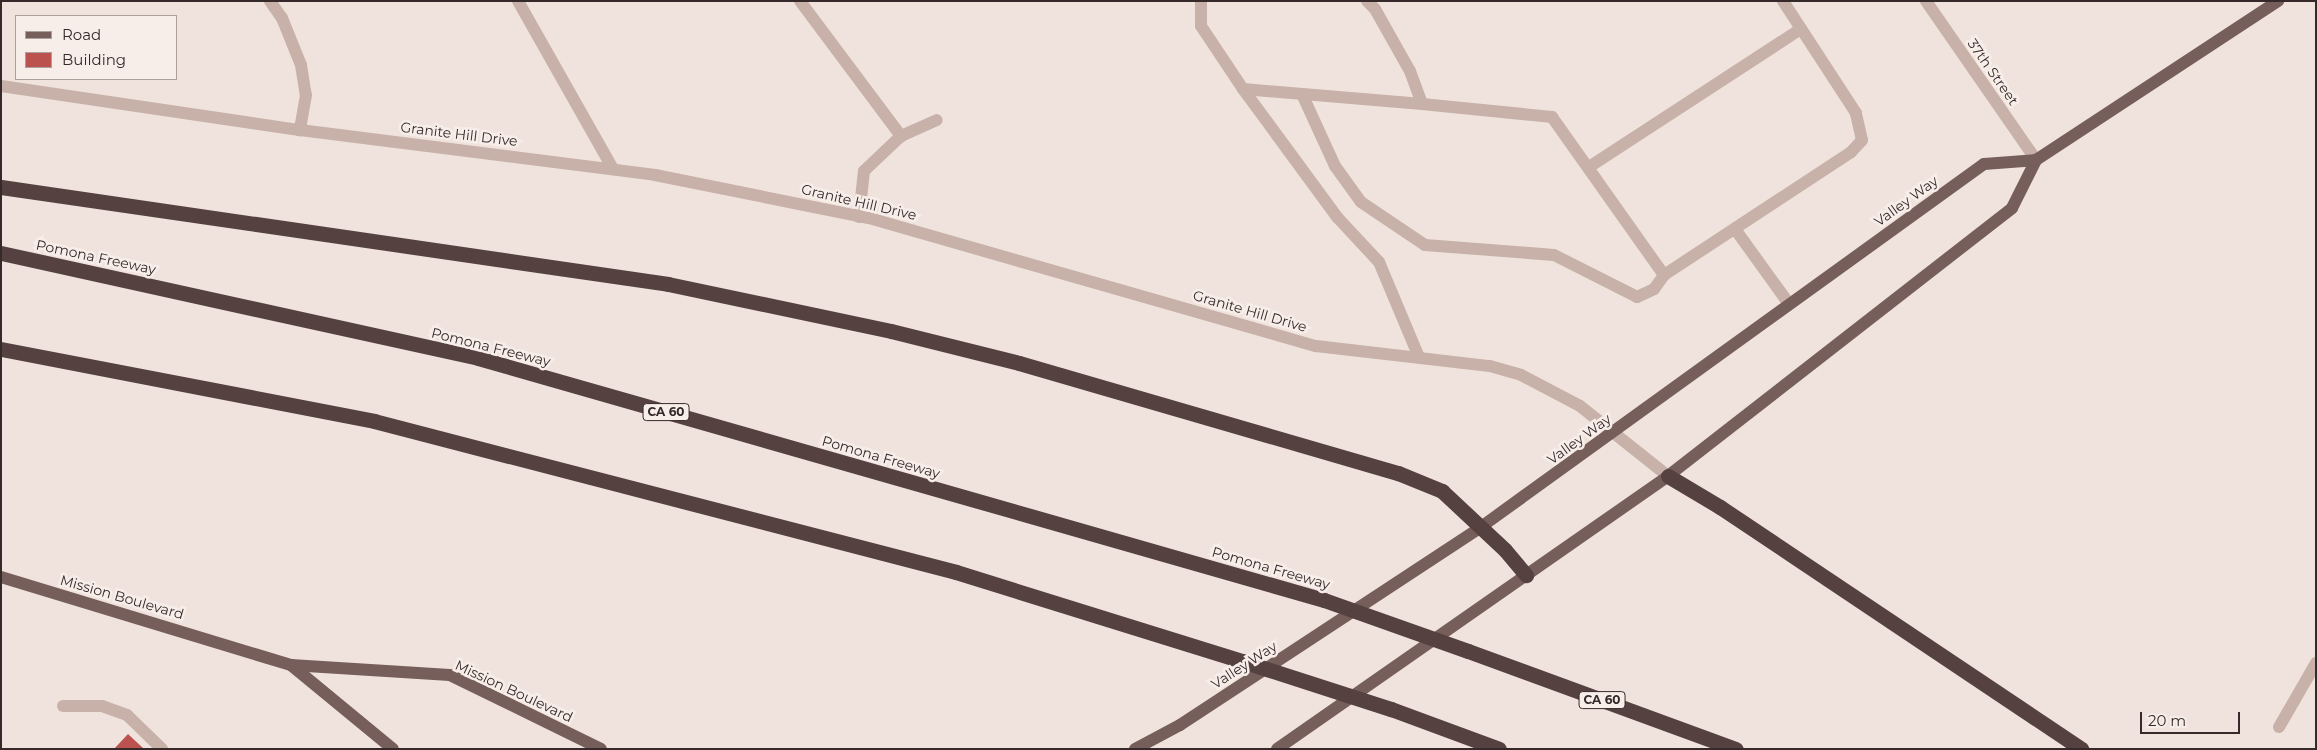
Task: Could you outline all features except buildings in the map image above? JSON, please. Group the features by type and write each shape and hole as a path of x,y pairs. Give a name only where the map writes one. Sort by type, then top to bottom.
{"highway":[{"path":"1,186 668,284 882,329 1019,363 1398,472 1442,491 1481,527 1526,575"},
{"name":"Pomona Freeway","path":"1,253 478,358 1324,600 1736,749"},
{"path":"1,349 374,421 956,572 1391,709 1499,749"},
{"path":"1668,476 1720,507 2081,749"}],"main road":[{"name":"Valley Way","path":"1135,749 1180,725 1481,527 1984,164 2036,160 2278,1"},
{"path":"1277,749 1668,476 2012,208 2036,160"},
{"name":"Mission Boulevard","path":"1,577 291,666 450,675 601,749"},
{"name":"Mission Boulevard","path":"291,666 393,749"}],"street":[{"path":"270,1 282,18 301,64 306,95 300,130"},
{"path":"518,1 613,169"},
{"path":"800,1 901,136"},
{"path":"1201,1 1201,26 1244,89 1337,217 1379,262 1419,357"},
{"path":"1367,1 1375,9 1410,71 1422,104"},
{"path":"1302,94 1335,166 1362,202 1425,245 1554,255 1637,297 1654,290 1664,275 1851,152 1862,140 1856,112 1783,1"},
{"name":"37th Street","path":"1926,1 2036,160"},
{"path":"1589,167 1801,29"},
{"name":"Granite Hill Drive","path":"1,86 300,130 655,175 859,217 1316,346 1490,366 1521,375 1580,406 1668,476"},
{"path":"1244,89 1422,104 1552,118 1589,167 1664,275"},
{"path":"859,217 864,172 901,136 937,120"},
{"path":"1735,229 1789,304"},
{"path":"2279,727 2316,663"},
{"path":"63,706 102,706 127,714 162,749"}]}
